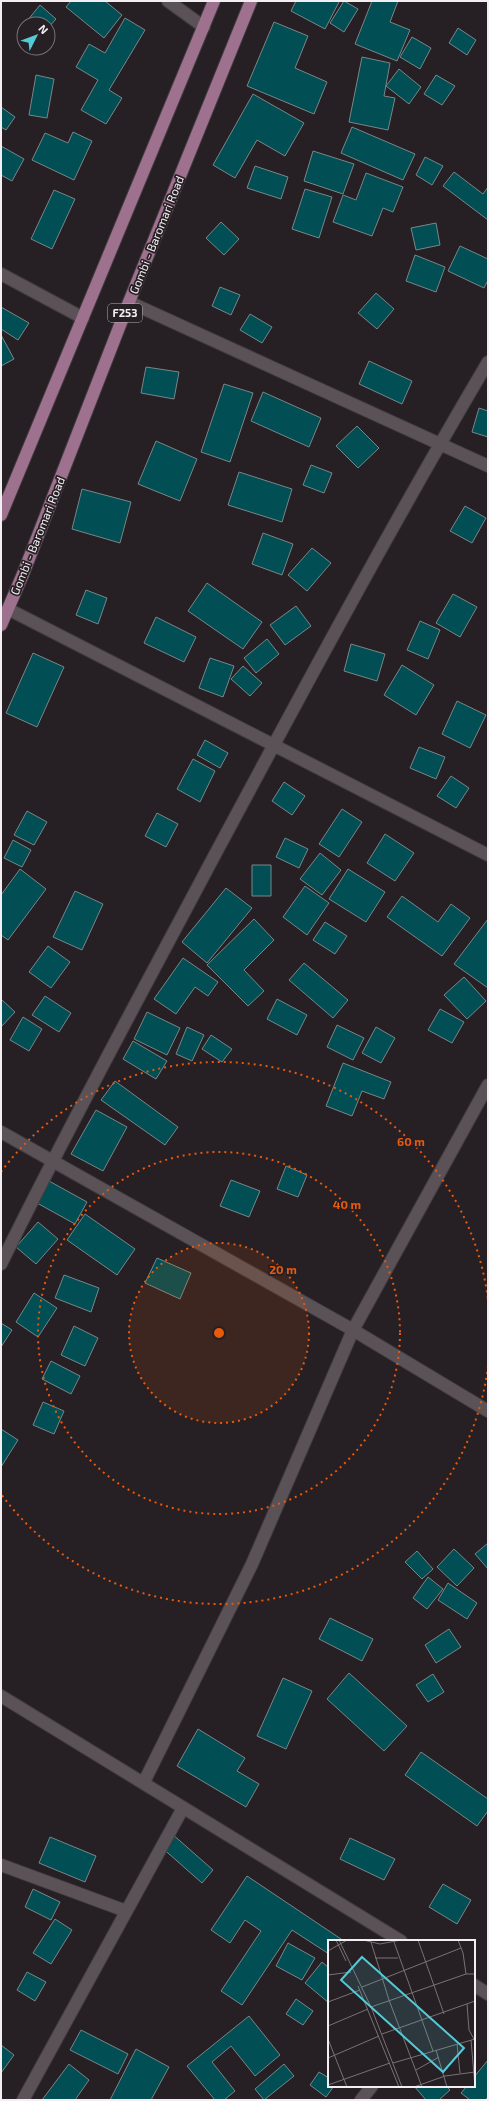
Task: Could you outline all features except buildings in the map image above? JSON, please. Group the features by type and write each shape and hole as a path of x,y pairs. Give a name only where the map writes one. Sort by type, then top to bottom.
{"main road":[{"path":"1,515 214,1"},
{"name":"Gombi - Baromari Road","path":"1,625 129,302 251,1"}],"street":[{"path":"168,1 204,27"},
{"path":"1,274 83,318"},
{"path":"129,302 488,466"},
{"path":"1,1264 52,1160 274,744 439,444 488,362"},
{"path":"8,609 488,855"},
{"path":"144,1782 252,1564 353,1330 488,1085"},
{"path":"1,1132 353,1330 488,1411"},
{"path":"1,1696 144,1782 183,1808 399,1940"},
{"path":"23,2100 183,1808"},
{"path":"1,1865 126,1911"},
{"path":"475,1986 488,1994"},
{"path":"361,2100 371,2087"}]}
